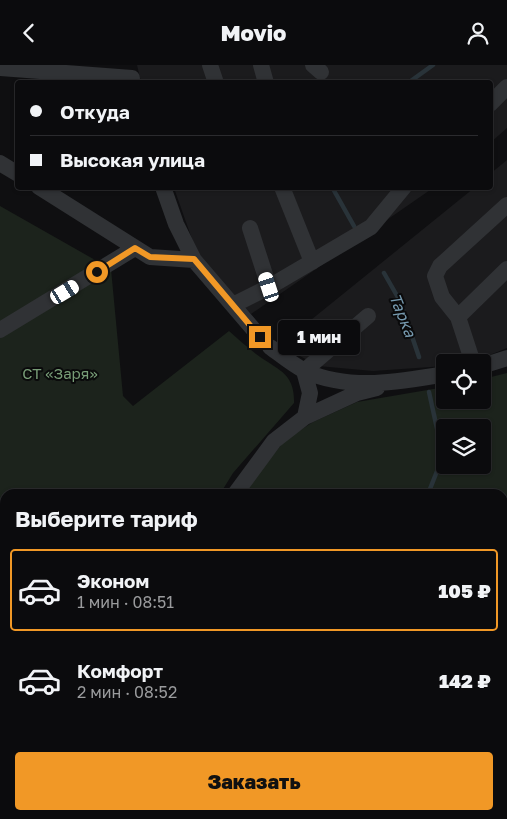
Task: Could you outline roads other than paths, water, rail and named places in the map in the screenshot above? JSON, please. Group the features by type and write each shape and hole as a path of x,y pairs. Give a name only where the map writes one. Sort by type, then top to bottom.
{"street":[{"path":"210,65 215,80"},
{"path":"261,65 265,80"},
{"path":"0,68 131,75"},
{"path":"493,101 507,87"},
{"path":"0,163 15,171"},
{"path":"44,190 150,257 194,259"},
{"path":"164,190 176,224 194,259 265,342 304,371 329,379 399,383"},
{"path":"283,190 312,261"},
{"path":"233,305 269,287 371,227 402,190"},
{"path":"470,354 458,317 442,297 435,276 440,266 507,205"},
{"path":"250,228 269,287"},
{"path":"0,330 135,248"},
{"path":"458,317 507,269"},
{"path":"304,371 368,315"},
{"path":"491,363 507,358"},
{"path":"304,371 310,393 305,417"},
{"path":"239,489 274,441 305,417 357,393 436,376"}],"waterway":[{"name":"Тарка","path":"412,80 433,65"},
{"name":"Тарка","path":"334,190 354,226"},
{"name":"Тарка","path":"384,273 400,301 419,357"},
{"name":"Тарка","path":"429,392 443,456 430,489"}],"park label":[{"name":"СТ «Заря»","path":"60,373"}]}
